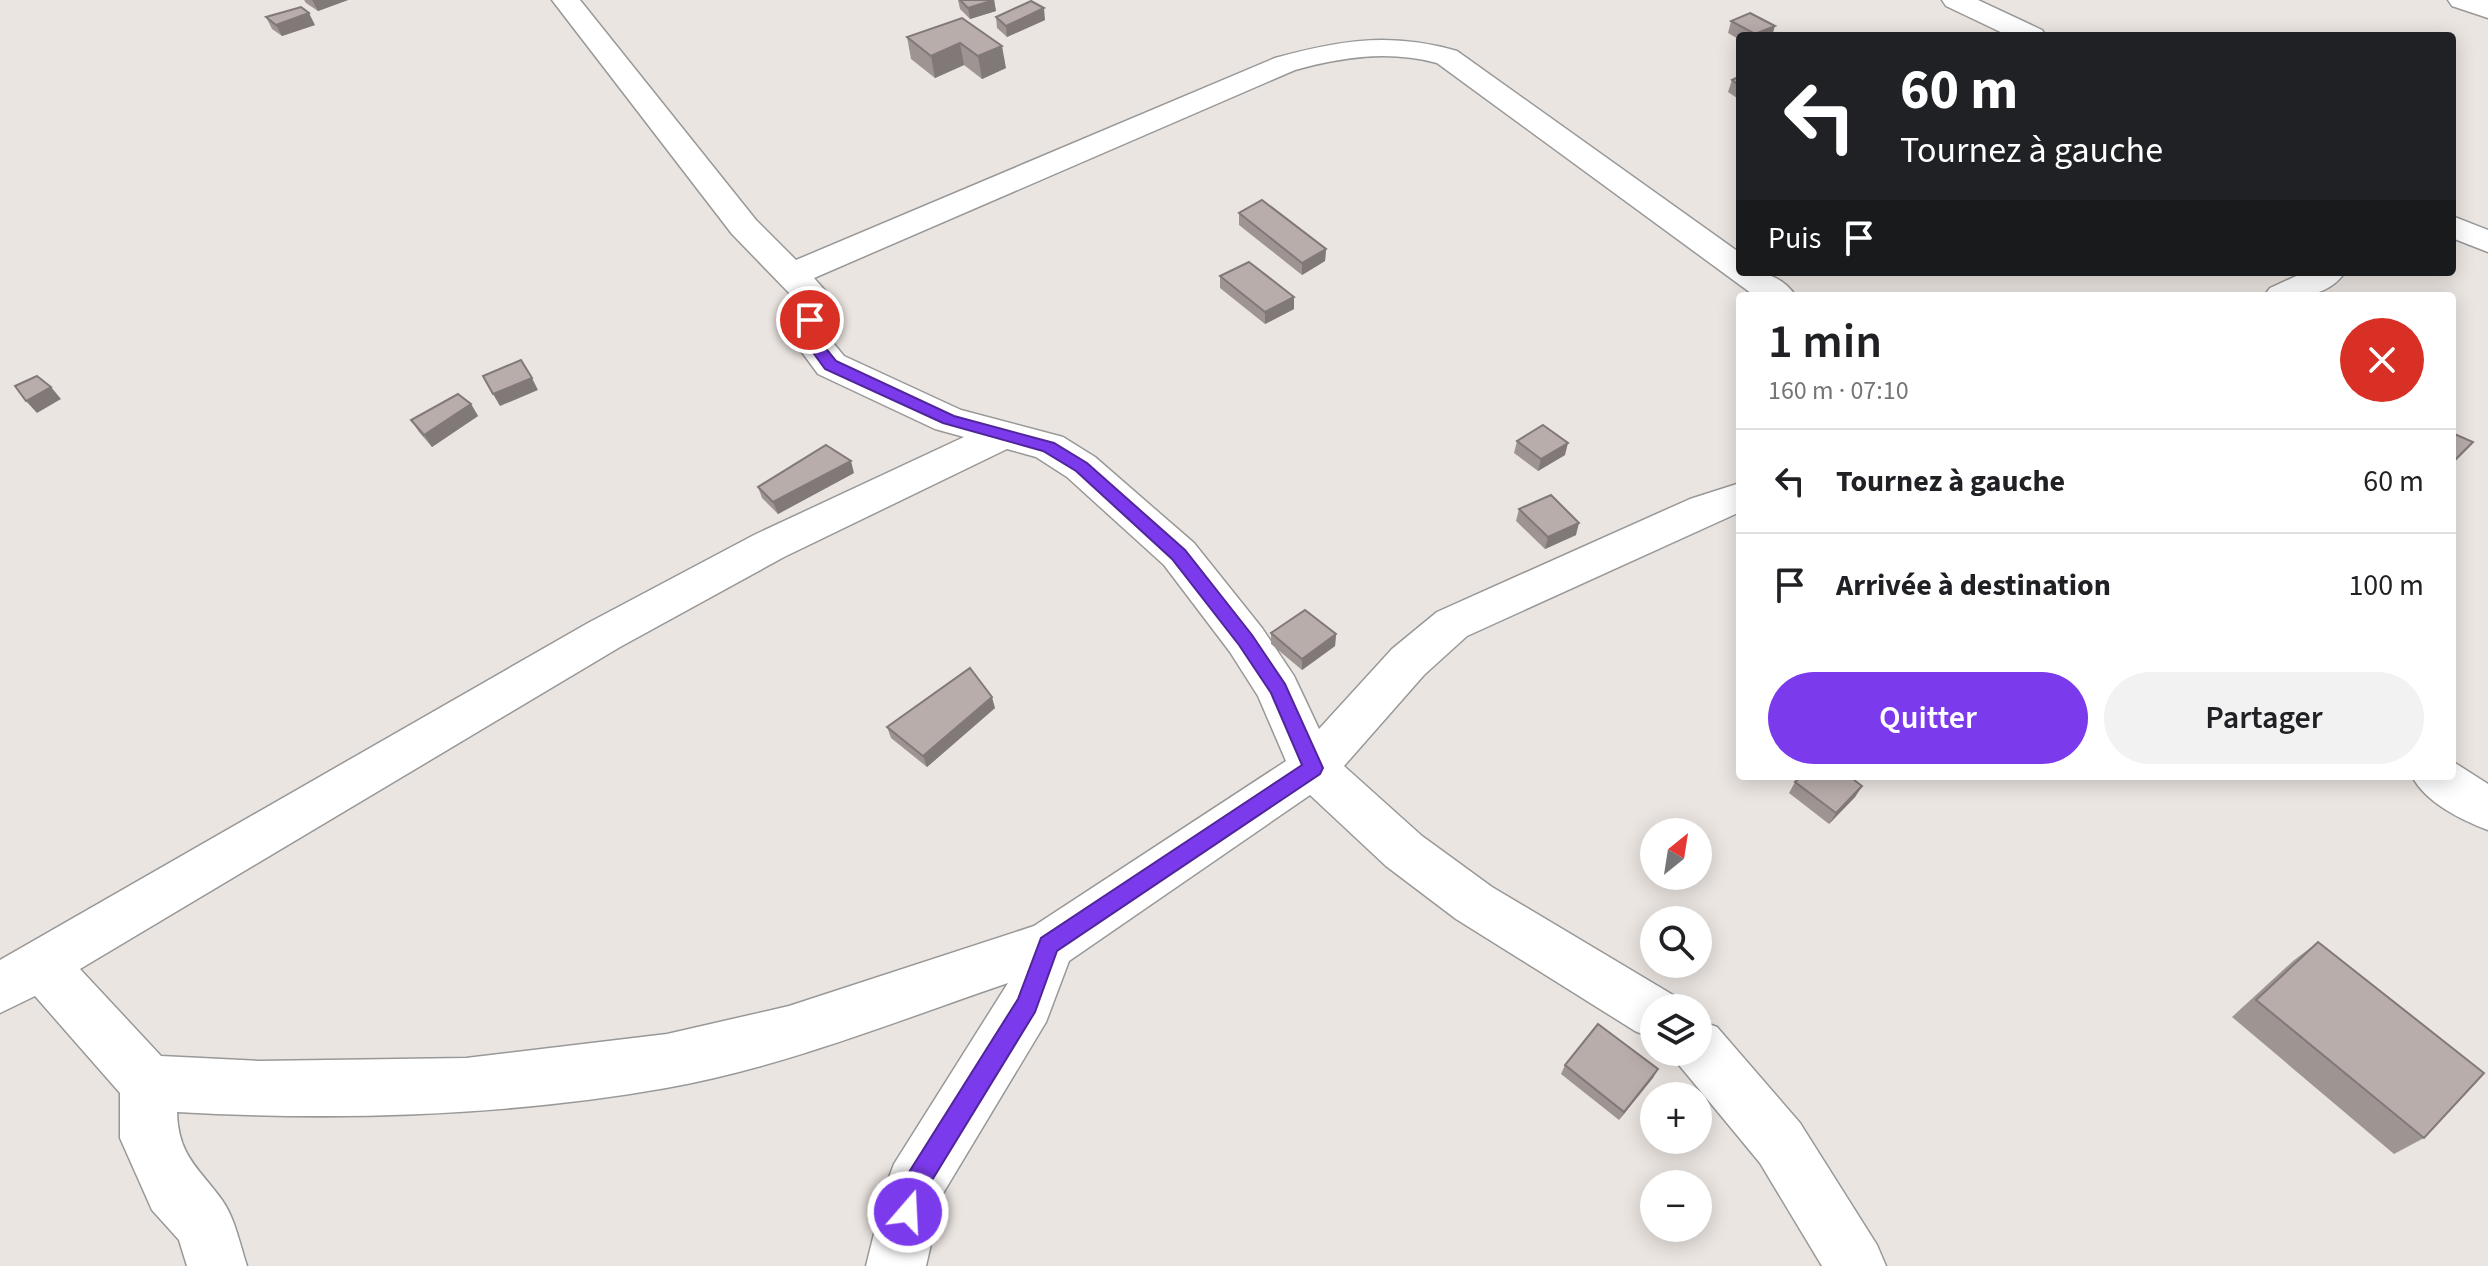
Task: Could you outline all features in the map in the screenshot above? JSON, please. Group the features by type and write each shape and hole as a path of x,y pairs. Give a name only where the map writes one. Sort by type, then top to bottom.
{"street":[{"path":"566,0 744,227 811,295 811,340 831,365 949,420 1049,447 1081,467 1179,554 1246,640 1278,689 1313,768 1404,851 1474,903 1640,1004"},
{"path":"1956,0 2024,32"},
{"path":"2462,0 2488,10"},
{"path":"793,274 1285,64 1348,47 1381,45 1408,46 1447,57 1736,266"},
{"path":"2456,228 2488,242"},
{"path":"1750,276 1772,292"},
{"path":"2291,292 2322,276"},
{"path":"1001,436 769,546 604,635 20,976 148,1083 259,1089 466,1085 667,1061 789,1032 1049,945 1313,768 1408,662 1452,624 1704,509 1736,498"},
{"path":"2442,780 2488,809"},
{"path":"896,1266 915,1185 1027,1004 1049,945"},
{"path":"1712,1063 1780,1143 1856,1266"},
{"path":"148,1083 149,1138 173,1189 203,1223 217,1266"}],"building":[{"path":"960,0 994,0 968,8"},
{"path":"1031,1 1044,8 1006,26 996,17"},
{"path":"301,7 309,13 276,25 266,17"},
{"path":"1750,13 1775,26 1751,32 1731,21"},
{"path":"962,18 1002,46 978,56 960,43 931,56 907,37"},
{"path":"1262,200 1326,249 1302,263 1239,213"},
{"path":"1249,262 1294,297 1265,312 1220,276"},
{"path":"521,360 532,378 493,394 483,376"},
{"path":"37,376 51,387 26,401 15,386"},
{"path":"458,394 471,404 424,435 411,420"},
{"path":"1543,425 1568,443 1541,459 1517,441"},
{"path":"2456,435 2473,442 2456,459"},
{"path":"826,445 851,461 773,502 758,487"},
{"path":"1551,495 1579,523 1548,537 1519,509"},
{"path":"1305,610 1336,634 1302,659 1271,633"},
{"path":"970,668 992,697 923,756 887,727"},
{"path":"1854,780 1862,786 1836,813 1795,782"},
{"path":"2318,942 2484,1073 2424,1138 2256,1000"},
{"path":"1598,1024 1640,1056 1640,1066 1658,1069 1648,1082 1640,1082 1640,1092 1624,1112 1565,1065"}],"route":[{"path":"810,320 811,340 831,365 949,420 1049,447 1081,467 1179,554 1246,640 1278,689 1313,768 1049,945 1027,1004 915,1185 908,1212"}]}
